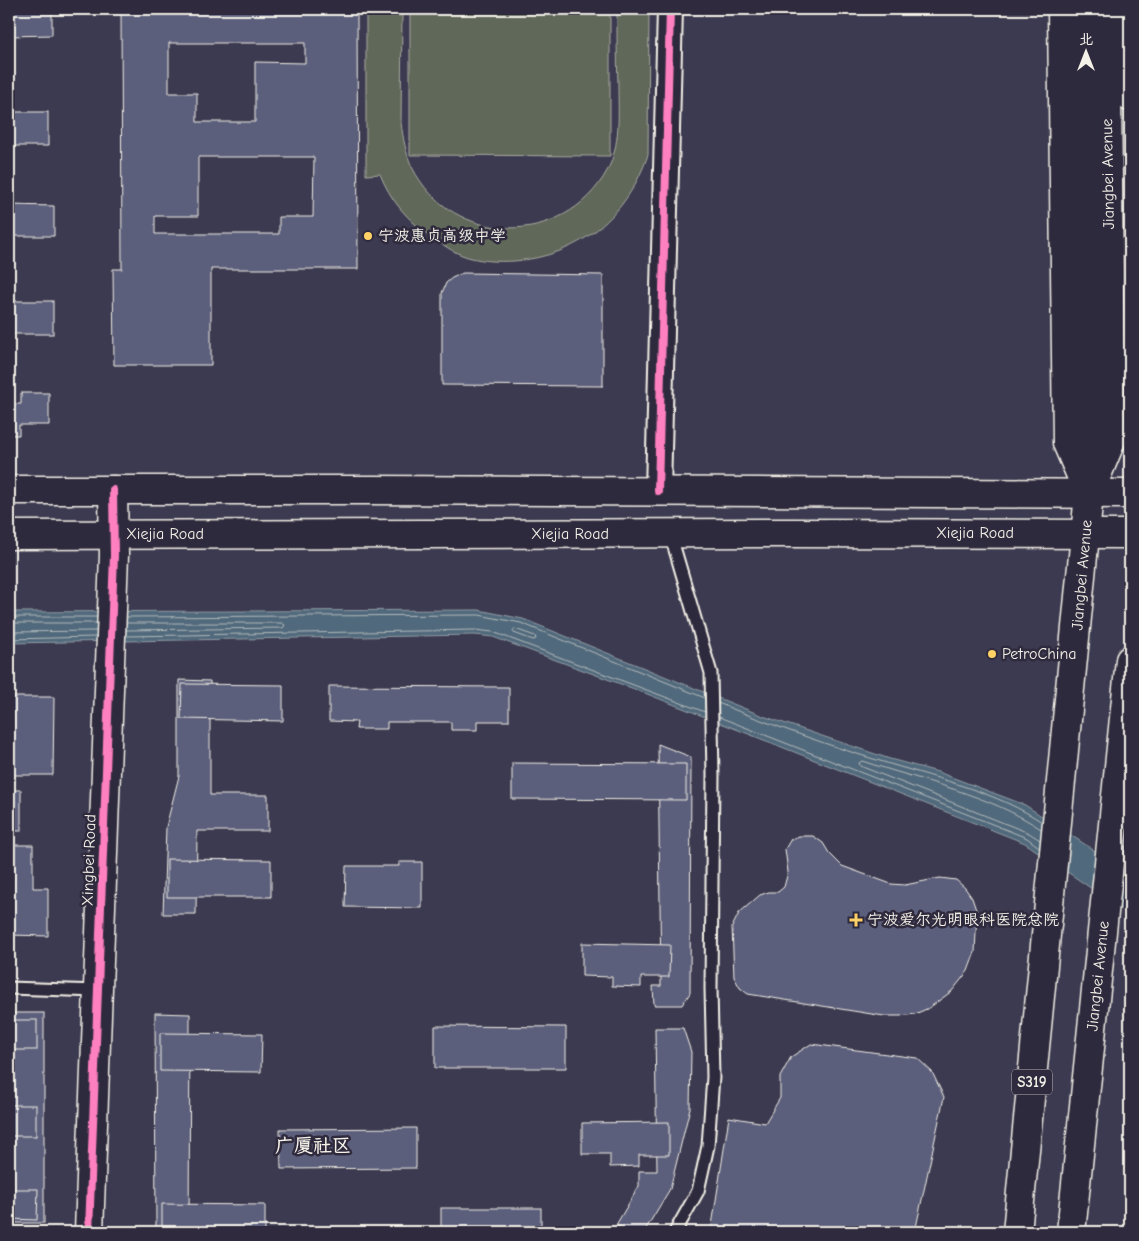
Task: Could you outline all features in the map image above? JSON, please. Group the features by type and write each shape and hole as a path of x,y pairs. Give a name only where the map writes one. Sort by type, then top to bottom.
{"main road":[{"path":"1062,9 1067,443 1089,494"},
{"path":"1086,9 1089,232 1089,494"},
{"name":"Jiangbei Avenue","path":"1017,1232 1089,494 1111,441 1106,9"},
{"path":"1128,9 1130,96"},
{"path":"9,490 1130,494"},
{"name":"Xingbei Road","path":"89,1232 114,545 113,490"},
{"name":"Xiejia Road","path":"9,535 114,545 670,533 1130,534"},
{"name":"Jiangbei Avenue","path":"1071,1232 1130,660"}],"street":[{"path":"658,491 670,9"}],"lane":[{"path":"670,533 711,673 713,775 711,948 714,1077 708,1146 698,1192 675,1232"},
{"path":"9,988 98,991"}],"green space":[{"path":"366,9 402,9 401,123 405,146 412,167 430,193 453,212 480,224 509,228 537,225 564,214 588,196 607,171 615,151 618,129 617,9 649,9 648,155 639,177 614,214 598,229 560,251 538,258 514,261 488,261 462,255 426,233 411,221 388,192 380,174 366,175"},
{"path":"410,9 610,9 610,156 410,155"}],"water":[{"path":"479,610 523,619 763,716 890,759 938,772 1025,805 1130,874 1130,915 1025,843 637,690 493,637 475,635 9,643 9,612"}],"building":[{"path":"9,9 52,9 52,35 9,36"},
{"path":"121,9 357,9 358,269 211,269 211,365 114,365 113,269 122,269","holes":["169,43 305,43 305,63 255,62 255,122 197,122 197,93 169,93","198,157 314,157 313,217 279,217 279,234 155,234 155,216 198,216"]},
{"path":"9,112 48,112 48,146 9,146"},
{"path":"9,205 54,206 54,236 9,236"},
{"path":"463,273 603,275 603,386 442,385 442,293 446,283"},
{"path":"9,301 53,301 53,334 9,334"},
{"path":"21,393 49,393 49,425 19,425 19,435 9,435 9,404 21,404"},
{"path":"179,680 210,681 210,795 268,795 268,831 197,831 196,914 163,914 166,827 179,776"},
{"path":"182,684 283,685 283,721 181,719"},
{"path":"329,686 509,687 509,721 477,721 477,730 451,730 451,722 387,722 387,729 356,729 357,722 329,721"},
{"path":"9,697 54,697 53,775 9,775"},
{"path":"658,744 691,757 690,993 682,1005 654,1005 653,986 661,986"},
{"path":"512,763 686,764 686,800 512,799"},
{"path":"9,790 21,790 21,831 9,831"},
{"name":"宁波爱尔光明眼科医院总院","path":"799,836 813,836 823,843 829,853 842,866 891,884 905,885 940,878 956,880 965,888 972,898 977,913 975,952 968,971 952,991 929,1008 915,1014 884,1016 748,994 740,988 734,977 732,927 739,913 760,895 778,892 784,887 788,872 785,849 791,839"},
{"path":"9,845 33,845 33,888 48,888 48,936 9,935"},
{"path":"167,859 271,860 271,897 167,897"},
{"path":"399,862 422,862 422,908 345,907 346,866 399,866"},
{"path":"582,943 670,945 669,977 641,977 641,987 612,986 612,977 582,976"},
{"path":"9,1013 44,1013 44,1223 9,1223"},
{"path":"155,1013 190,1014 189,1232 156,1232"},
{"path":"9,1020 37,1020 37,1050 9,1050"},
{"path":"435,1026 566,1027 566,1068 435,1068"},
{"path":"655,1028 683,1028 691,1052 690,1108 670,1189 644,1232 629,1232 616,1225 639,1186 639,1171 657,1171"},
{"path":"160,1033 262,1034 261,1072 160,1071"},
{"path":"811,1044 917,1058 932,1072 944,1097 915,1232 711,1232 729,1117 765,1123 780,1098 780,1077 791,1057"},
{"path":"9,1105 36,1105 36,1136 9,1136"},
{"path":"669,1122 669,1155 639,1155 639,1166 610,1167 610,1154 582,1154 582,1123"},
{"path":"416,1128 416,1168 281,1169 280,1129"},
{"path":"9,1189 38,1189 37,1220 9,1219"},
{"path":"162,1204 265,1205 265,1232 162,1232"},
{"path":"441,1208 541,1208 541,1232 441,1232"}],"cycle path":[{"path":"658,491 670,9"},
{"path":"89,1232 114,555 113,490"}],"place":[{"name":"宁波惠贞高级中学","path":"368,236"},
{"name":"PetroChina","path":"992,654"},
{"name":"宁波爱尔光明眼科医院总院","path":"856,920"}],"district":[{"name":"广厦社区","path":"313,1146"}]}
